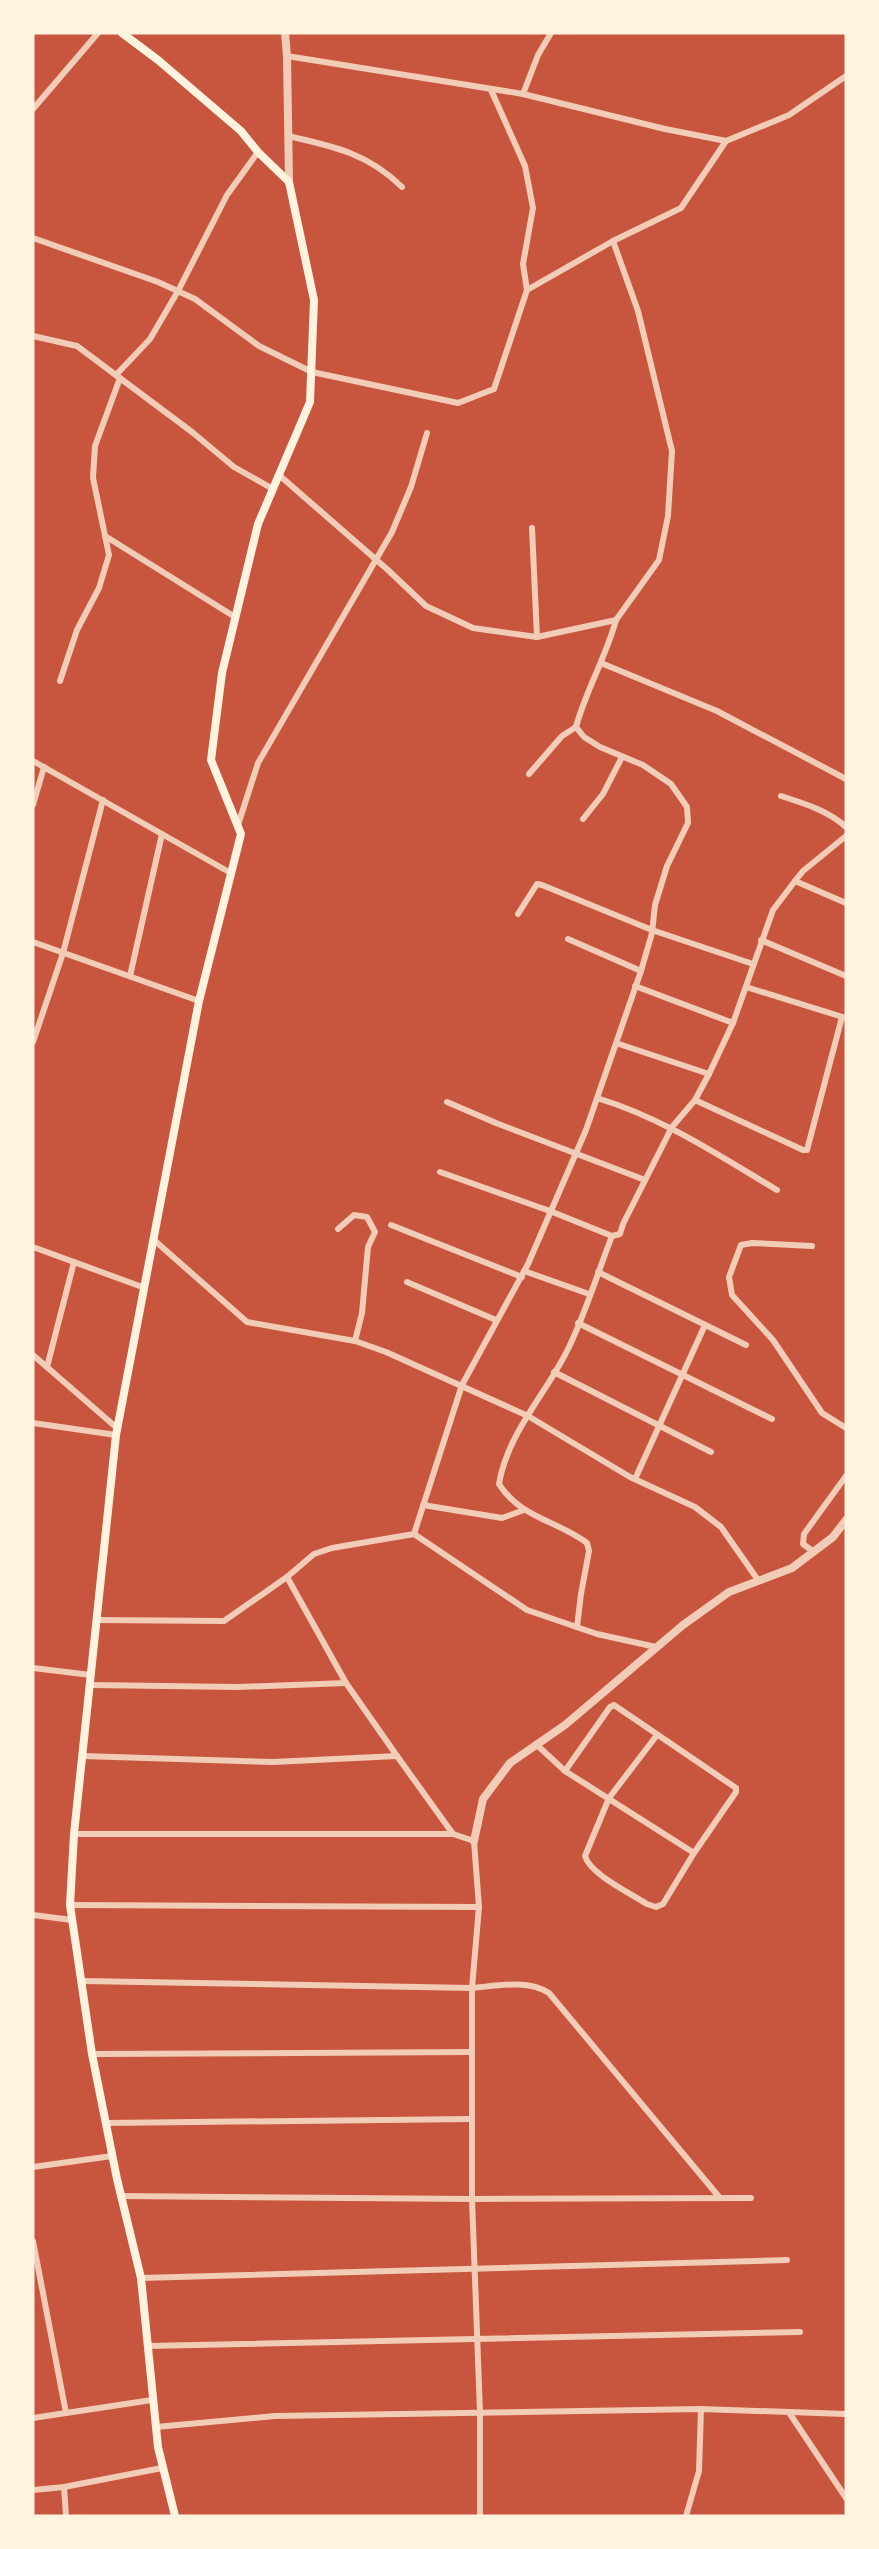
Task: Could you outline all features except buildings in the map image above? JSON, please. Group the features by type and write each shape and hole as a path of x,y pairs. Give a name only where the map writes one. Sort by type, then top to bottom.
{"main road":[{"path":"122,33 233,123 258,152 289,182 314,300 310,402 258,524 222,673 211,760 241,834 229,873 199,1000 116,1432 74,1834 70,1905 72,1920 92,2054 120,2196 141,2277 152,2400 162,2468 175,2516"}],"street":[{"path":"33,109 98,33"},
{"path":"285,33 289,182"},
{"path":"523,94 538,55 551,33"},
{"path":"287,56 523,94 665,129 726,141 789,115 846,76"},
{"path":"33,238 158,282 195,299 259,346 312,372 458,403 494,388 527,290 523,264 533,208 525,166 491,90"},
{"path":"288,136 345,149 388,174 402,187"},
{"path":"527,290 613,241 681,208 726,141"},
{"path":"60,681 78,630 99,588 109,555 93,478 95,446 118,377 150,339 178,291 227,195 258,152"},
{"path":"529,774 562,736 576,726 602,663 616,620 659,560 668,516 672,451 638,311 613,241"},
{"path":"33,336 76,346 192,432 234,467 273,489"},
{"path":"237,826 258,763 392,532 408,496 428,433"},
{"path":"279,475 426,606 473,628 537,637 616,620"},
{"path":"532,528 537,637"},
{"path":"105,536 235,617"},
{"path":"602,663 717,711 846,778"},
{"path":"414,1534 462,1385 523,1274 597,1098 605,1068 641,971 652,930 655,905 667,866 688,823 687,807 671,784 643,765 584,737 576,726"},
{"path":"583,819 603,794 622,757"},
{"path":"33,760 229,873"},
{"path":"33,805 44,767"},
{"path":"781,796 811,807 846,826"},
{"path":"33,1042 63,953 103,800"},
{"path":"130,976 162,834"},
{"path":"440,1172 550,1211 612,1236 620,1234 672,1127 695,1100 709,1074 733,1023 773,910 803,871 846,836"},
{"path":"795,881 846,903"},
{"path":"518,914 537,884 652,930 753,964"},
{"path":"568,939 641,971"},
{"path":"761,940 846,976"},
{"path":"33,942 199,1000"},
{"path":"635,986 733,1023"},
{"path":"695,1100 807,1150 844,1017 746,987"},
{"path":"616,1043 709,1074"},
{"path":"597,1098 625,1106 672,1127 777,1190"},
{"path":"447,1101 496,1123 575,1151 645,1180"},
{"path":"338,1228 354,1215 366,1216 375,1232 368,1247 362,1313 355,1341"},
{"path":"391,1225 523,1274 589,1294"},
{"path":"577,1627 590,1551 587,1543 524,1510 507,1497 498,1484 513,1444 566,1352 612,1236"},
{"path":"154,1240 247,1322 355,1341 386,1352 528,1416 635,1479 695,1507 721,1527 758,1580"},
{"path":"812,1246 752,1243 741,1245 729,1277 730,1286 732,1295 773,1340 822,1413 846,1428"},
{"path":"33,1247 145,1288"},
{"path":"47,1367 74,1262"},
{"path":"598,1272 746,1346"},
{"path":"407,1282 496,1320"},
{"path":"578,1323 772,1419"},
{"path":"635,1479 705,1325"},
{"path":"33,1355 116,1432"},
{"path":"554,1372 661,1424 711,1452"},
{"path":"33,1423 116,1432"},
{"path":"814,1552 803,1544 804,1534 846,1476"},
{"path":"423,1505 502,1518 524,1510"},
{"path":"480,2516 480,2412 472,2199 472,1988 479,1906 474,1841 483,1798 510,1764 537,1746 656,1647 729,1592 792,1568 833,1537 846,1520"},
{"path":"96,1620 224,1621 287,1577 314,1554 332,1548 414,1534 527,1610 597,1634 656,1647"},
{"path":"287,1577 346,1683 453,1834"},
{"path":"33,1668 91,1675"},
{"path":"90,1685 238,1687 346,1683"},
{"path":"566,1771 610,1707 614,1706 736,1788 736,1792 694,1853 663,1904 656,1907 647,1904 612,1882 587,1864 585,1856 609,1798 657,1735"},
{"path":"537,1746 566,1771 694,1853"},
{"path":"82,1756 273,1762 397,1756"},
{"path":"74,1834 453,1834 474,1841"},
{"path":"70,1905 479,1906"},
{"path":"33,1915 72,1920"},
{"path":"82,1981 472,1988 529,1984 549,1993 720,2198"},
{"path":"92,2054 472,2052"},
{"path":"106,2123 472,2119"},
{"path":"33,2167 112,2156"},
{"path":"120,2196 472,2199 751,2198"},
{"path":"33,2241 66,2413"},
{"path":"141,2277 787,2260"},
{"path":"147,2346 800,2332"},
{"path":"33,2418 152,2400"},
{"path":"686,2516 699,2471 701,2409"},
{"path":"156,2427 276,2416 480,2412 701,2409 790,2414 846,2414"},
{"path":"790,2414 846,2498"},
{"path":"33,2490 64,2487 162,2468"},
{"path":"64,2487 66,2516"}]}
